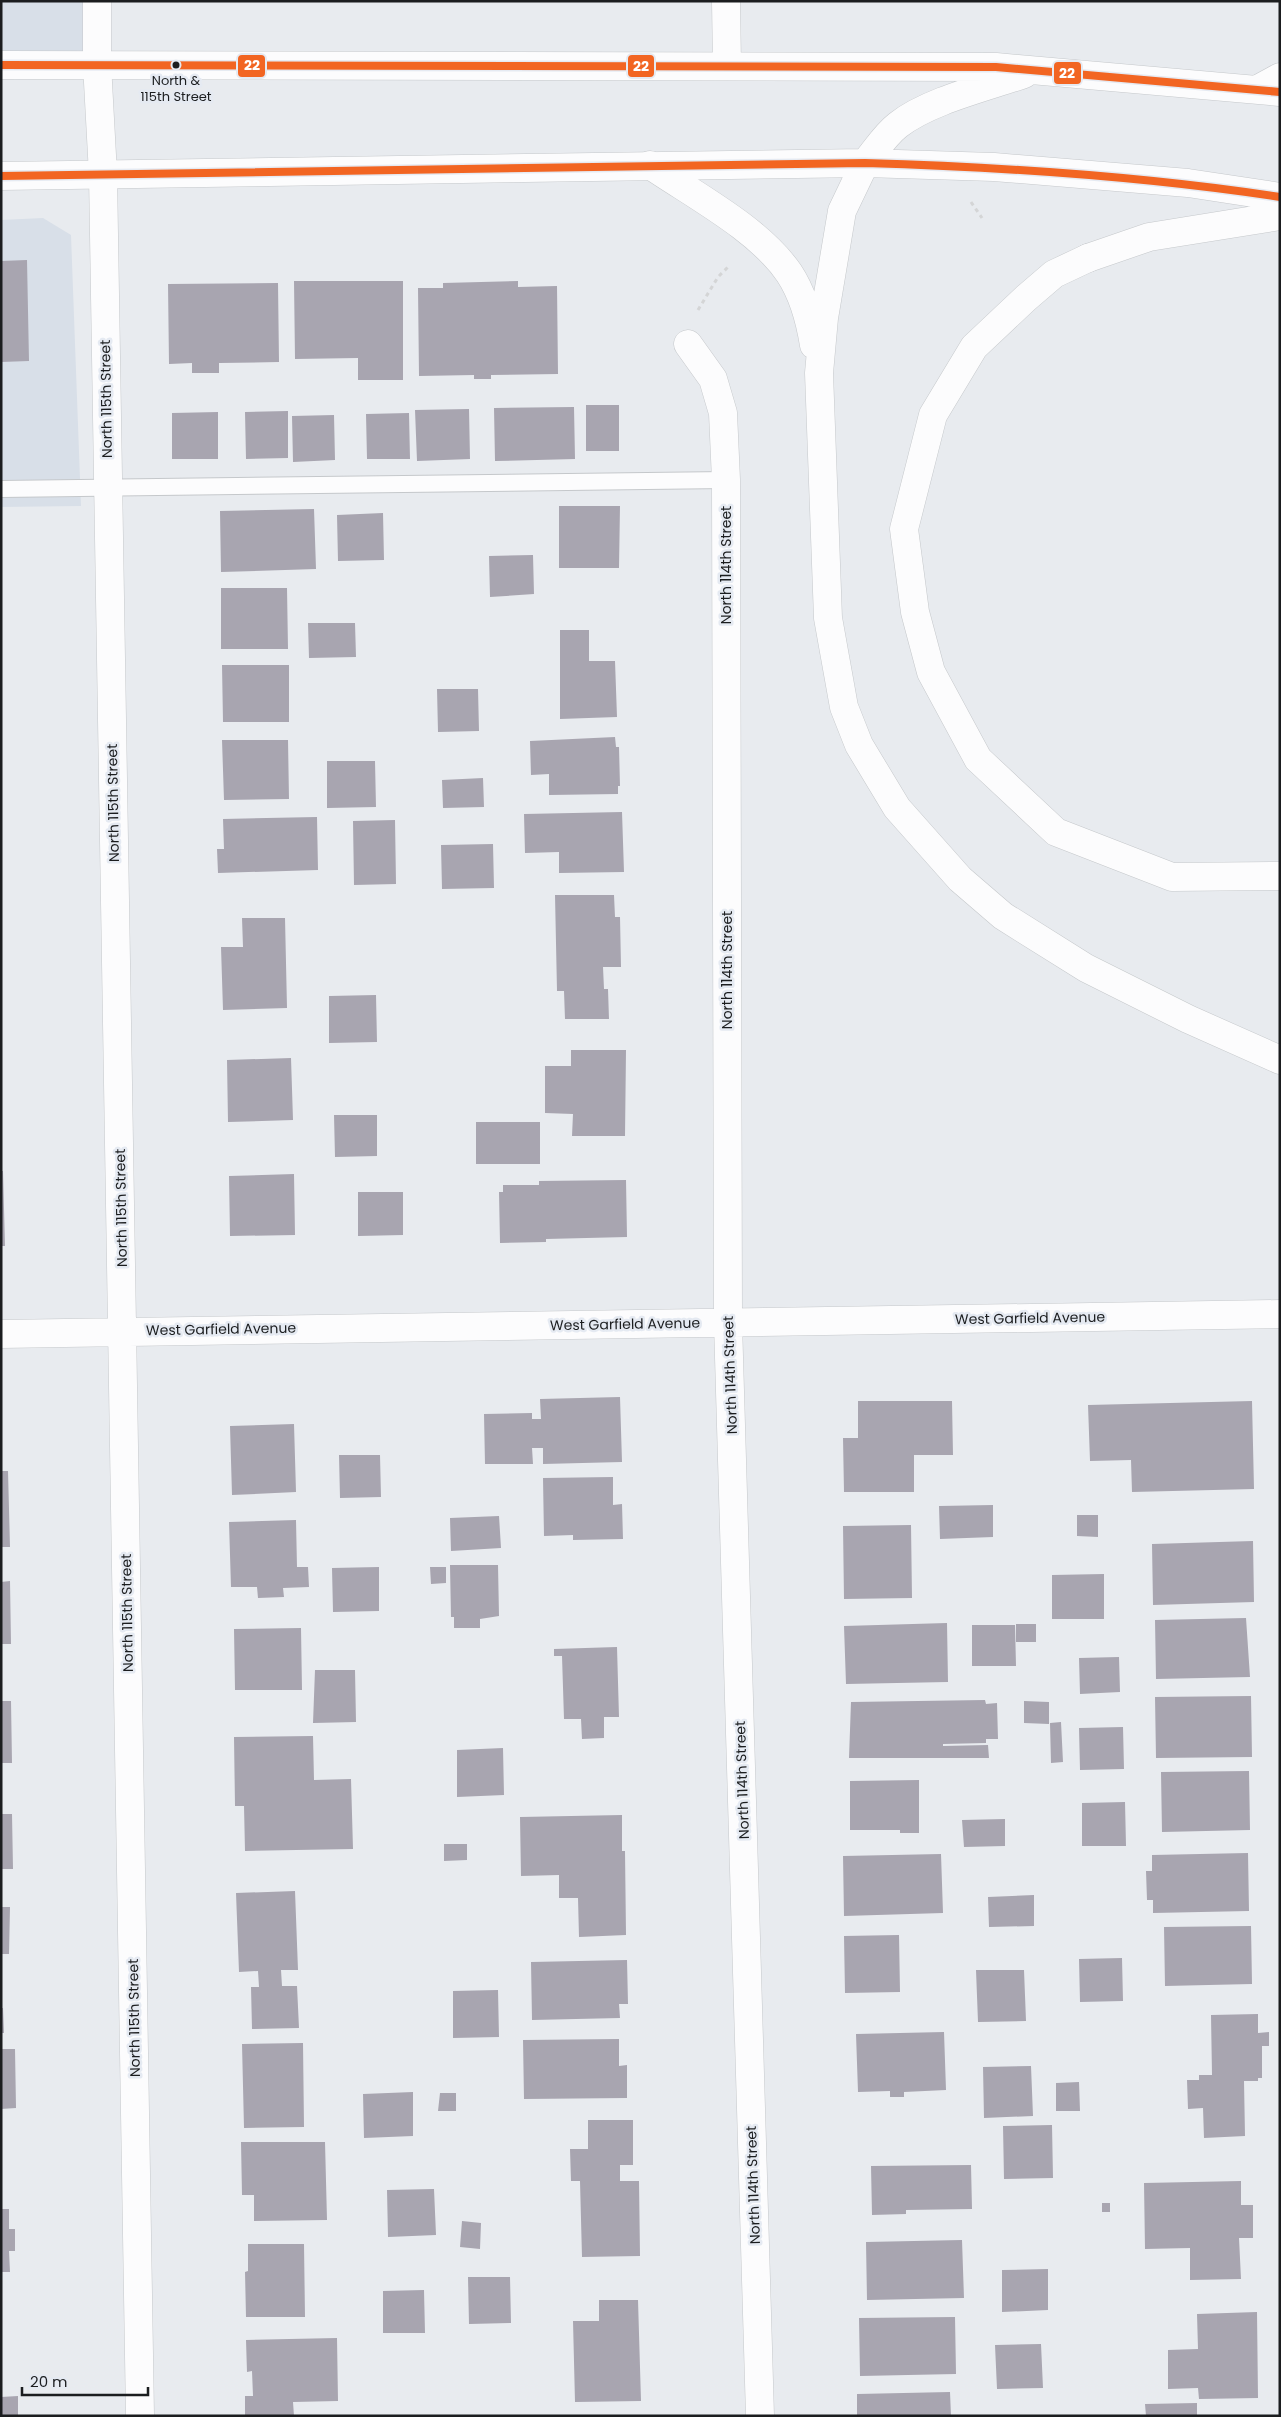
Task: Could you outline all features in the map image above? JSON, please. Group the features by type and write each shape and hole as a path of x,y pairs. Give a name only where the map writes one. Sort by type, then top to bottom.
{"main road":[{"name":"North 115th Street","path":"97,1 97,64 103,174 140,2416"},
{"path":"726,1 727,66"},
{"path":"1,65 996,67 1272,86"},
{"path":"1032,70 929,108 908,118 890,133 865,163 842,211 824,318 819,372 828,618 834,663 844,707 859,745 897,808 960,878 1003,916 1086,968 1188,1019 1280,1060"},
{"path":"1,176 865,163 994,166 1188,183 1280,197"},
{"path":"650,165 756,237 789,273 808,313 819,372"},
{"path":"1280,216 1148,237 1088,258 1054,274 974,347 933,415 904,529 915,612 931,672 978,759 1056,832 1172,877 1280,876"},
{"name":"North 114th Street","path":"688,344 713,379 722,413 726,480 728,1323 760,2416"},
{"name":"West Garfield Avenue","path":"1,1334 123,1330 1280,1314"}],"lane":[{"path":"1,489 726,480"}],"path":[{"path":"688,344 696,312 718,277 728,267"}],"shaded area":[{"path":"1,1 97,1 97,64 1,65"},
{"path":"43,218 71,235 81,506 1,507 1,220"}],"building":[{"path":"27,260 29,361 1,362 1,261"},
{"path":"294,281 403,281 403,380 358,380 358,358 295,359"},
{"path":"518,281 518,287 557,286 558,374 491,375 491,379 474,379 474,375 419,376 418,288 443,288 443,283"},
{"path":"278,283 279,362 219,363 219,373 192,373 192,363 169,364 168,284"},
{"path":"586,405 619,405 619,451 586,451"},
{"path":"574,407 575,459 495,461 494,408"},
{"path":"469,409 470,459 417,461 415,410"},
{"path":"288,411 288,458 246,459 245,412"},
{"path":"218,412 218,459 172,459 172,413"},
{"path":"409,413 410,459 367,459 366,414"},
{"path":"334,415 335,460 293,462 292,416"},
{"path":"559,506 620,506 619,568 559,568"},
{"path":"314,509 316,569 221,572 220,511"},
{"path":"383,513 384,560 338,561 337,515"},
{"path":"533,555 534,594 490,597 489,556"},
{"path":"221,588 287,588 288,649 221,649"},
{"path":"308,623 355,623 356,657 309,658"},
{"path":"560,630 589,630 589,661 615,661 617,717 560,719"},
{"path":"222,665 289,665 289,722 223,722"},
{"path":"437,689 478,689 479,731 438,732"},
{"path":"615,737 616,747 619,747 620,786 618,786 618,794 549,795 549,774 531,775 530,741"},
{"path":"222,740 288,740 289,799 224,800"},
{"path":"327,761 375,761 376,807 327,808"},
{"path":"483,778 484,807 443,808 442,780"},
{"path":"622,812 624,872 559,873 559,852 525,853 524,814"},
{"path":"317,817 318,870 218,873 217,849 224,849 223,819"},
{"path":"395,820 396,884 354,885 353,821"},
{"path":"493,844 494,888 442,889 441,845"},
{"path":"555,895 614,895 615,917 620,917 621,967 603,967 604,989 608,989 609,1019 565,1019 564,991 557,991"},
{"path":"242,918 285,918 287,1008 223,1010 221,947 243,947"},
{"path":"376,995 377,1042 329,1043 329,996"},
{"path":"571,1050 626,1050 625,1136 572,1136 573,1114 545,1113 545,1066 571,1066"},
{"path":"291,1058 293,1120 228,1122 227,1060"},
{"path":"334,1115 377,1115 377,1156 335,1157"},
{"path":"476,1122 540,1122 540,1164 476,1164"},
{"path":"1,1171 3,1171 5,1246 1,1246"},
{"path":"294,1174 295,1235 230,1236 229,1176"},
{"path":"626,1180 627,1237 546,1239 546,1242 500,1243 499,1192 503,1192 503,1185 539,1185 539,1181"},
{"path":"358,1192 403,1192 403,1235 358,1236"},
{"path":"620,1397 622,1462 543,1464 543,1448 532,1448 533,1464 485,1464 484,1414 532,1413 532,1419 541,1419 540,1399"},
{"path":"858,1401 952,1401 953,1455 914,1455 914,1492 844,1492 843,1438 858,1438"},
{"path":"1252,1401 1254,1489 1132,1492 1131,1460 1090,1461 1088,1405"},
{"path":"294,1424 296,1492 232,1495 230,1426"},
{"path":"339,1455 380,1455 381,1497 340,1498"},
{"path":"1,1471 8,1471 10,1547 1,1547"},
{"path":"613,1477 613,1505 622,1504 623,1539 573,1540 573,1535 544,1536 543,1478"},
{"path":"993,1505 993,1537 940,1539 939,1506"},
{"path":"1077,1515 1098,1515 1098,1537 1077,1536"},
{"path":"499,1516 501,1548 451,1551 450,1518"},
{"path":"296,1520 297,1567 308,1567 309,1587 283,1588 284,1597 258,1598 257,1587 231,1587 229,1522"},
{"path":"911,1525 912,1598 844,1599 843,1526"},
{"path":"1253,1541 1254,1602 1153,1605 1152,1544"},
{"path":"450,1565 498,1565 499,1616 480,1619 480,1628 454,1628 454,1617 451,1617"},
{"path":"379,1567 379,1611 333,1612 332,1568"},
{"path":"430,1567 446,1567 446,1583 431,1584"},
{"path":"1104,1574 1104,1619 1052,1619 1052,1575"},
{"path":"10,1581 11,1644 1,1644 1,1582"},
{"path":"1246,1618 1250,1677 1156,1679 1155,1620"},
{"path":"947,1623 948,1682 846,1684 844,1626"},
{"path":"1016,1624 1036,1624 1036,1642 1016,1642"},
{"path":"972,1625 1015,1625 1016,1666 972,1666"},
{"path":"301,1628 302,1690 235,1690 234,1629"},
{"path":"617,1647 619,1717 604,1717 604,1738 582,1739 581,1719 564,1719 562,1656 554,1656 554,1649"},
{"path":"1119,1657 1120,1692 1080,1694 1079,1658"},
{"path":"315,1670 355,1670 356,1722 313,1723"},
{"path":"1251,1696 1252,1757 1156,1758 1155,1697"},
{"path":"985,1700 986,1704 997,1703 998,1739 986,1739 986,1743 943,1744 943,1746 988,1745 989,1758 849,1758 851,1702"},
{"path":"1,1701 11,1701 12,1763 1,1763"},
{"path":"1024,1701 1049,1702 1049,1724 1024,1723"},
{"path":"1061,1722 1063,1762 1051,1763 1050,1723"},
{"path":"1123,1727 1124,1769 1080,1770 1079,1728"},
{"path":"313,1736 314,1780 351,1779 353,1849 245,1851 244,1806 235,1806 234,1737"},
{"path":"503,1748 504,1795 457,1797 457,1750"},
{"path":"1249,1771 1250,1830 1162,1832 1161,1772"},
{"path":"919,1780 919,1833 900,1833 900,1830 850,1830 850,1781"},
{"path":"1125,1802 1126,1846 1082,1846 1082,1803"},
{"path":"1,1814 12,1814 13,1869 1,1869"},
{"path":"622,1815 622,1851 625,1851 626,1935 579,1937 578,1898 559,1898 559,1875 521,1876 520,1817"},
{"path":"1005,1819 1005,1846 964,1847 962,1820"},
{"path":"444,1844 467,1844 467,1860 444,1861"},
{"path":"1248,1853 1249,1911 1153,1913 1153,1900 1147,1900 1146,1871 1152,1871 1152,1855"},
{"path":"941,1854 943,1913 844,1916 843,1856"},
{"path":"295,1891 298,1970 281,1970 282,1986 297,1986 299,2028 252,2029 251,1987 259,1987 258,1971 239,1972 236,1893"},
{"path":"1034,1895 1034,1926 989,1927 988,1897"},
{"path":"1,1907 10,1907 9,1954 1,1954"},
{"path":"1251,1926 1252,1984 1165,1986 1164,1927"},
{"path":"899,1935 900,1992 845,1993 844,1936"},
{"path":"1122,1958 1123,2001 1080,2002 1079,1959"},
{"path":"627,1960 628,2004 619,2004 620,2018 532,2020 531,1962"},
{"path":"976,1970 1024,1970 1026,2021 978,2022"},
{"path":"498,1990 499,2037 453,2038 453,1991"},
{"path":"1,2008 3,2008 4,2033 1,2033"},
{"path":"1258,2014 1258,2033 1269,2032 1269,2046 1262,2046 1262,2078 1258,2078 1258,2081 1244,2081 1245,2136 1204,2138 1203,2108 1188,2109 1187,2080 1199,2080 1199,2075 1212,2075 1211,2015"},
{"path":"944,2032 946,2090 904,2092 904,2097 890,2097 890,2091 858,2092 856,2034"},
{"path":"619,2039 619,2066 627,2065 627,2098 524,2099 523,2040"},
{"path":"303,2043 304,2127 244,2128 242,2044"},
{"path":"1,2049 15,2049 16,2108 1,2109"},
{"path":"1031,2066 1033,2116 984,2118 983,2067"},
{"path":"1079,2082 1080,2111 1056,2111 1056,2083"},
{"path":"413,2092 413,2136 364,2138 363,2094"},
{"path":"440,2093 456,2093 456,2111 438,2111"},
{"path":"588,2120 633,2120 633,2165 620,2165 620,2181 639,2181 640,2256 582,2257 580,2181 571,2181 570,2149 588,2149"},
{"path":"1052,2125 1053,2178 1004,2179 1003,2126"},
{"path":"241,2142 325,2142 327,2220 254,2221 254,2195 242,2195"},
{"path":"971,2165 972,2209 906,2210 906,2214 872,2215 871,2166"},
{"path":"1241,2181 1241,2205 1253,2205 1253,2238 1239,2238 1241,2279 1190,2280 1190,2248 1145,2249 1144,2183"},
{"path":"434,2189 436,2235 388,2237 387,2190"},
{"path":"1102,2203 1110,2203 1110,2212 1102,2212"},
{"path":"1,2209 9,2209 9,2229 15,2229 15,2251 9,2251 10,2272 1,2272"},
{"path":"462,2221 481,2223 480,2249 460,2247"},
{"path":"962,2240 964,2298 867,2300 866,2242"},
{"path":"248,2244 304,2244 305,2317 246,2317 245,2272 248,2271"},
{"path":"1048,2269 1048,2310 1002,2312 1002,2270"},
{"path":"468,2277 510,2277 511,2323 469,2324"},
{"path":"424,2290 425,2333 383,2333 383,2291"},
{"path":"599,2300 638,2300 641,2401 575,2402 573,2321 599,2321"},
{"path":"1257,2312 1258,2398 1199,2399 1198,2388 1168,2389 1168,2350 1198,2349 1197,2314"},
{"path":"955,2317 956,2374 860,2376 859,2318"},
{"path":"337,2338 338,2401 293,2402 294,2416 245,2416 245,2396 253,2396 252,2371 247,2372 246,2340"},
{"path":"1041,2344 1043,2388 997,2389 995,2345"},
{"path":"950,2392 951,2416 857,2416 857,2394"},
{"path":"18,2396 18,2416 1,2416 1,2397"},
{"path":"1197,2403 1197,2416 1146,2416 1145,2404"}],"transit line":[{"name":"22","path":"1,65 996,67 1280,92"},
{"name":"22","path":"1,176 865,163 969,167 1125,178 1280,197"}],"place":[{"name":"North & 115th Street","path":"176,65"}]}
